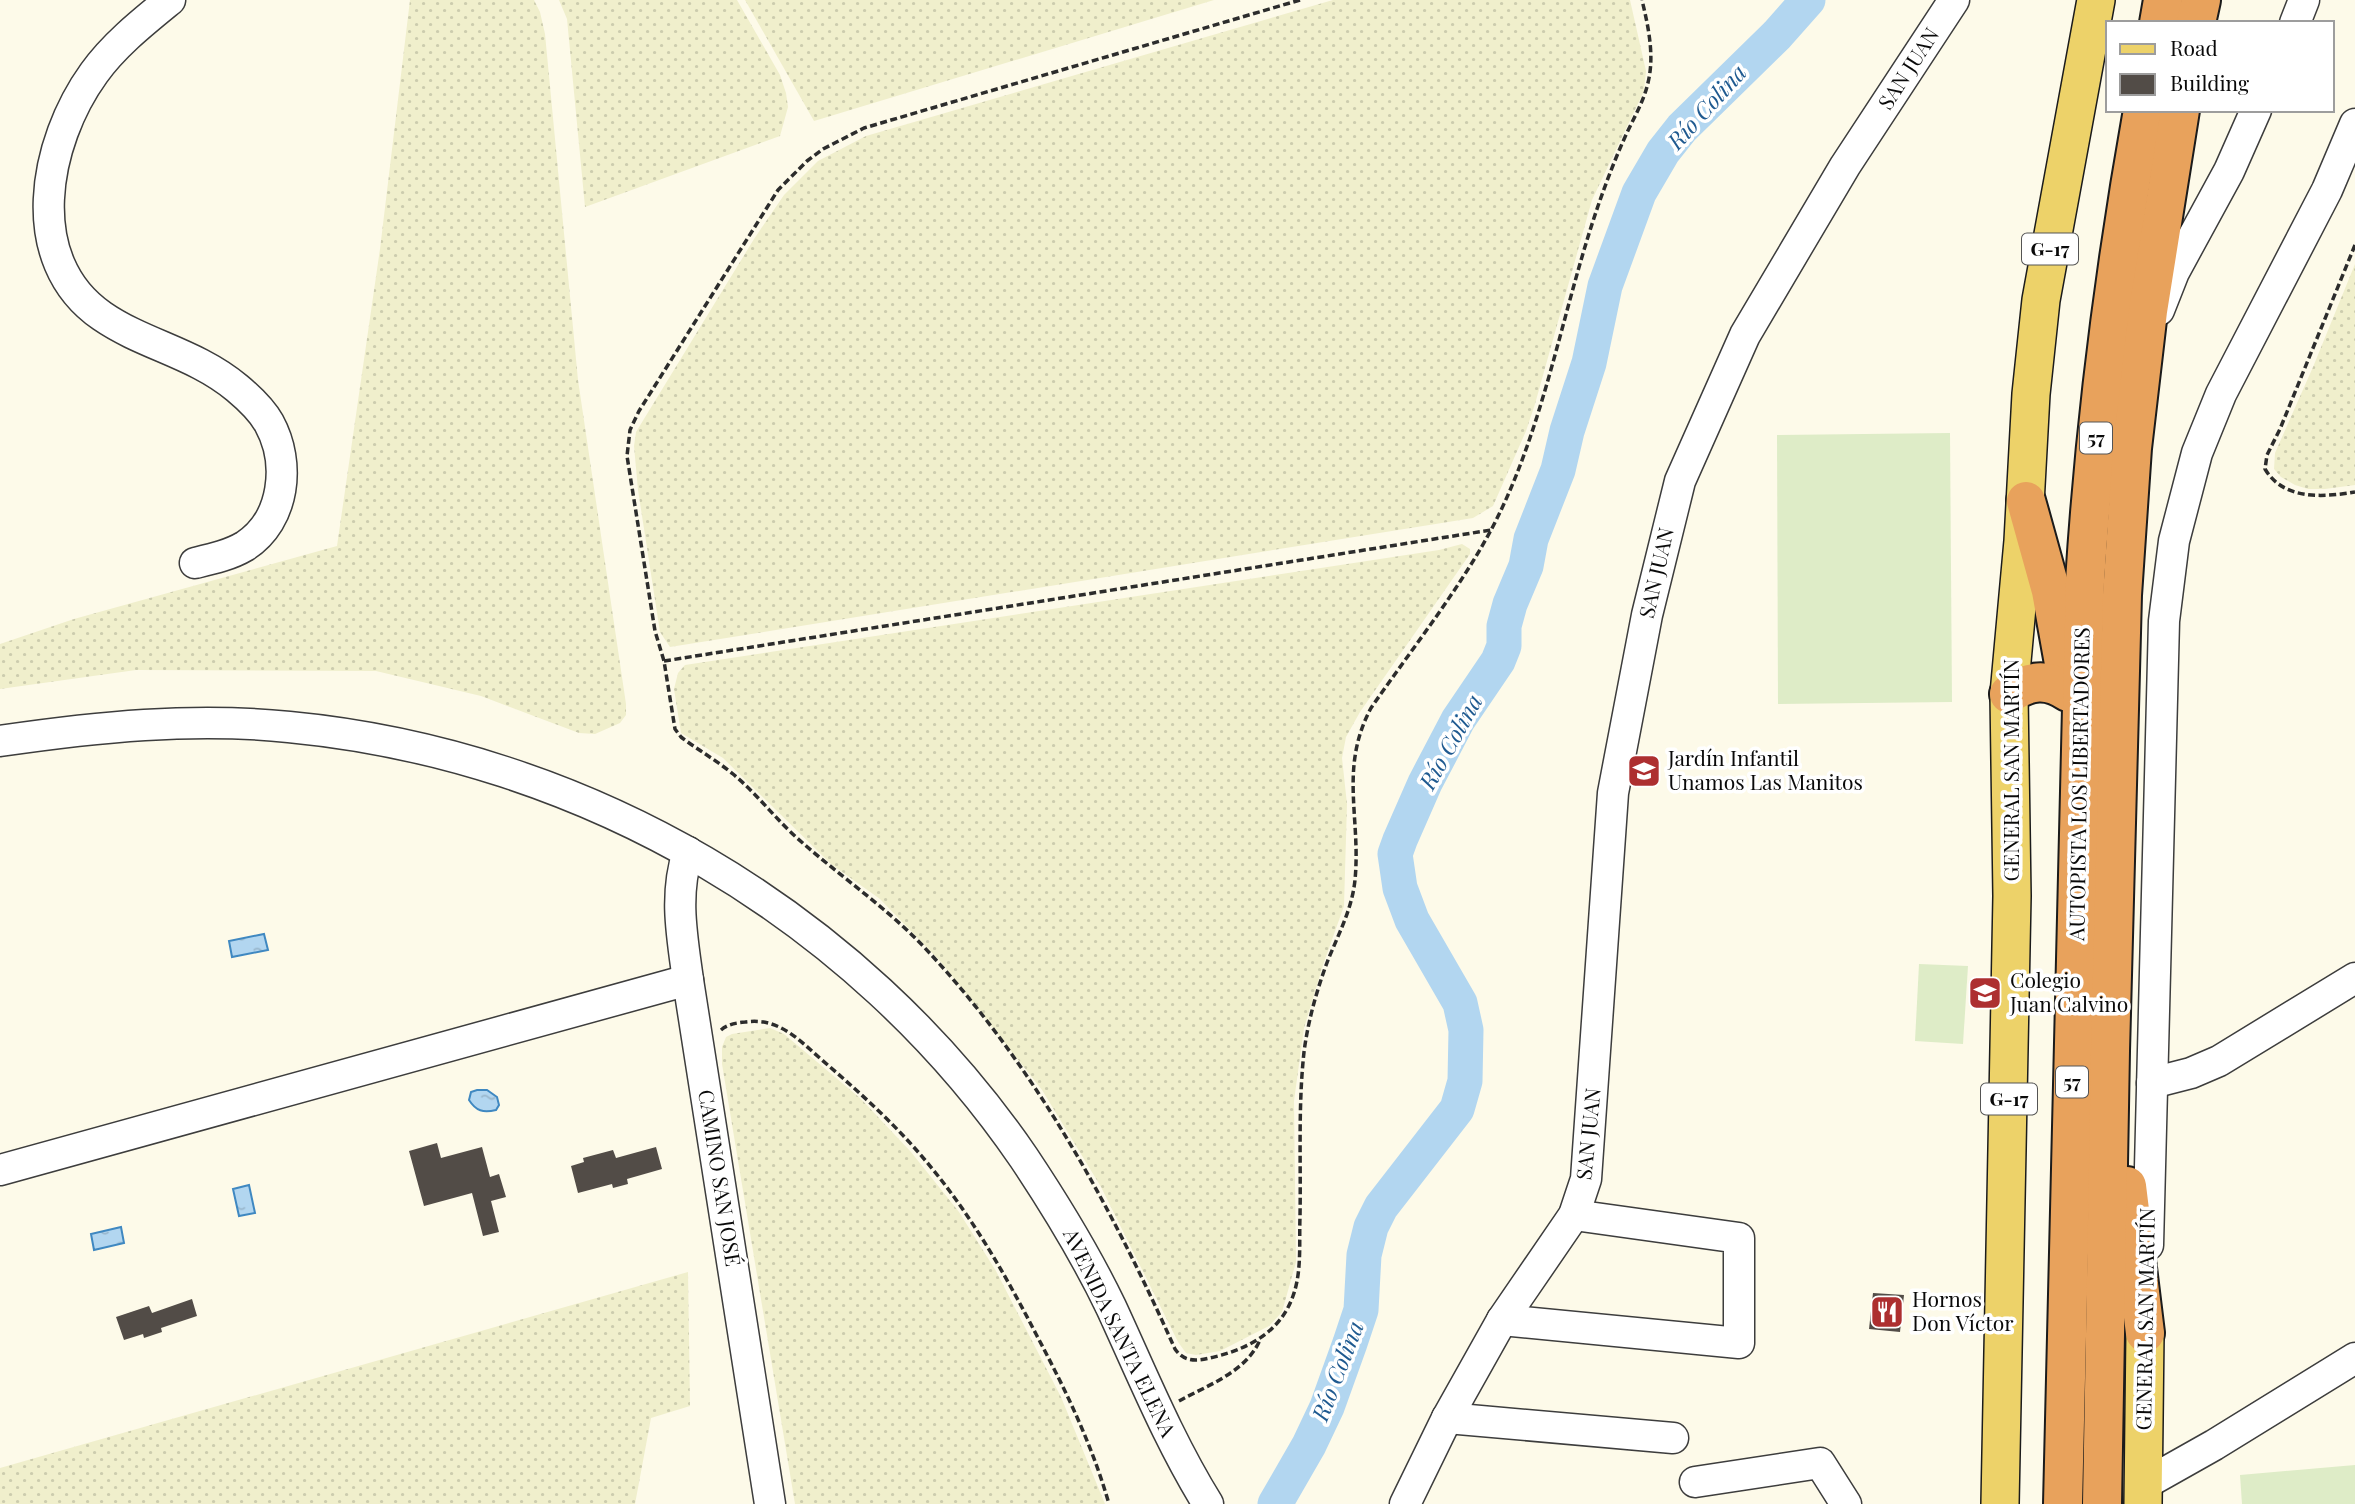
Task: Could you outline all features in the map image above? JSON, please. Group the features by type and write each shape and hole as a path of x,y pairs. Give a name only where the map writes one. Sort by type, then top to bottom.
{"highway":[{"path":"2159,21 2163,0"},
{"path":"2196,21 2201,0"},
{"name":"AUTOPISTA LOS LIBERTADORES","path":"2063,1504 2085,582 2097,424 2116,272 2144,112"},
{"name":"AUTOPISTA LOS LIBERTADORES","path":"2102,1504 2110,1051 2126,514 2157,245 2180,112"},
{"path":"2026,501 2056,612 2080,769"},
{"path":"2009,694 2020,686 2039,681 2054,684 2068,692"},
{"path":"2110,1051 2145,1333"}],"main road":[{"name":"GENERAL SAN MARTÍN","path":"2000,1504 2012,896 2009,694 2026,501 2031,394 2041,300 2096,0"},
{"name":"GENERAL SAN MARTÍN","path":"2143,1494 2145,1333"}],"street":[{"path":"170,0 118,46 95,72 83,91 64,131 55,159 49,188 48,213 51,238 61,263 73,286 89,306 117,325 192,359 219,375 253,402 274,433 281,461 281,486 272,518 246,545 234,552 195,563"},
{"name":"SAN JUAN","path":"1405,1504 1447,1418 1502,1320 1574,1215 1587,1179 1613,793 1647,615 1679,481 1745,335 1845,166 1954,0"},
{"path":"2296,21 2304,0"},
{"path":"2140,378 2160,307 2174,272 2229,171 2255,112"},
{"name":"GENERAL SAN MARTÍN","path":"2145,1333 2164,621 2170,564 2179,518 2197,453 2221,394 2327,190 2355,124"},
{"name":"AVENIDA SANTA ELENA","path":"0,741 78,731 187,723 286,726 338,732 425,749 585,800 660,835 766,901 850,964 919,1030 978,1097 1025,1161 1088,1262 1167,1433 1209,1504"},
{"name":"CAMINO SAN JOSÉ","path":"688,852 682,870 679,899 688,981 770,1504"},
{"path":"2152,1083 2191,1073 2219,1061 2355,978"},
{"path":"0,1170 688,981"},
{"path":"1502,1320 1740,1343 1739,1238 1574,1215"},
{"path":"2143,1494 2214,1445 2355,1358"},
{"path":"1447,1418 1672,1438"},
{"path":"1695,1482 1820,1463 1846,1504"}],"path":[{"path":"1300,0 863,128 823,149 792,174 766,206 639,411 630,430 626,456 655,631 664,661 673,722 681,737 735,775 796,837 894,917 951,976 1012,1054 1082,1162 1134,1259 1178,1353 1187,1360 1233,1352 1261,1338 1287,1311 1297,1280 1300,1121 1305,1049 1319,987 1347,916 1353,890 1356,864 1353,768 1359,734 1371,708 1457,586 1491,530 1529,440 1598,206 1625,137 1644,98 1652,61 1642,0"},
{"path":"2355,245 2267,455 2265,469 2269,475 2300,495 2331,496 2355,492"},
{"path":"664,661 1491,530"},
{"path":"717,1037 729,1024 759,1020 780,1026 877,1107 924,1158 972,1222 1018,1298 1089,1443 1109,1504"},
{"path":"1174,1404 1241,1366 1250,1358 1261,1338"}],"green space":[{"path":"410,0 534,0 540,12 545,34 578,380 626,715 620,723 595,734 579,733 481,696 376,671 136,670 0,689 0,644 74,619 337,546 380,249"},
{"path":"559,0 737,0 780,75 786,93 788,107 780,136 585,207 567,19"},
{"path":"745,0 1214,0 814,121"},
{"path":"1333,0 1630,0 1646,71 1644,91 1592,200 1535,404 1493,506 1473,518 670,647 660,632 638,490 634,446 636,432 754,239 784,195 818,161 866,136"},
{"path":"2355,264 2355,485 2308,489 2281,477 2274,469 2275,453"},
{"path":"1950,433 1952,702 1778,704 1777,435"},
{"path":"1462,544 1470,549 1470,554 1360,712 1346,737 1342,758 1347,804 1344,906 1304,1028 1294,1101 1296,1262 1282,1312 1269,1326 1220,1351 1196,1355 1186,1353 1178,1342 1101,1187 1042,1090 940,961 880,899 831,864 723,758 681,733 674,689 678,673 685,665 1439,550"},
{"path":"1919,964 1968,966 1963,1044 1915,1041"},
{"path":"770,1028 784,1034 861,1099 911,1152 959,1212 996,1271 1061,1397 1105,1504 795,1504 722,1064 722,1047 726,1037"},
{"path":"688,1272 690,1406 651,1418 635,1504 0,1504 0,1468"},
{"path":"2355,1465 2355,1504 2242,1504 2240,1475"}],"water":[{"path":"264,934 268,950 232,957 229,941"},
{"path":"487,1090 497,1097 499,1105 496,1110 484,1111 474,1107 469,1100 471,1092"},
{"path":"249,1185 255,1213 239,1216 233,1189"},
{"path":"121,1227 124,1243 94,1250 91,1234"}],"building":[{"path":"437,1143 441,1158 482,1147 490,1177 499,1174 506,1197 491,1201 499,1232 483,1236 472,1193 424,1206 409,1151"},
{"path":"656,1147 662,1169 627,1179 628,1184 613,1188 612,1184 578,1193 571,1166 584,1162 583,1158 613,1150 616,1158"},
{"name":"Hornos Don Víctor","path":"1873,1293 1904,1295 1900,1332 1869,1329"},
{"path":"192,1299 197,1316 161,1328 162,1332 144,1338 143,1334 124,1340 116,1317 149,1306 152,1313"}],"waterway":[{"name":"Río Colina","path":"1275,1504 1327,1407 1350,1343 1361,1310 1364,1255 1371,1227 1381,1207 1457,1109 1465,1081 1466,1030 1460,1003 1412,920 1400,888 1395,854 1425,783 1458,720 1498,661 1504,646 1504,626 1510,604 1526,566 1531,539 1558,470 1567,431 1589,363 1605,286 1639,193 1663,152 1682,128 1777,35 1808,0"}],"place":[{"name":"Jardín Infantil Unamos Las Manitos","path":"1644,771"},
{"name":"Colegio Juan Calvino","path":"1985,993"},
{"name":"Hornos Don Víctor","path":"1887,1312"}]}
